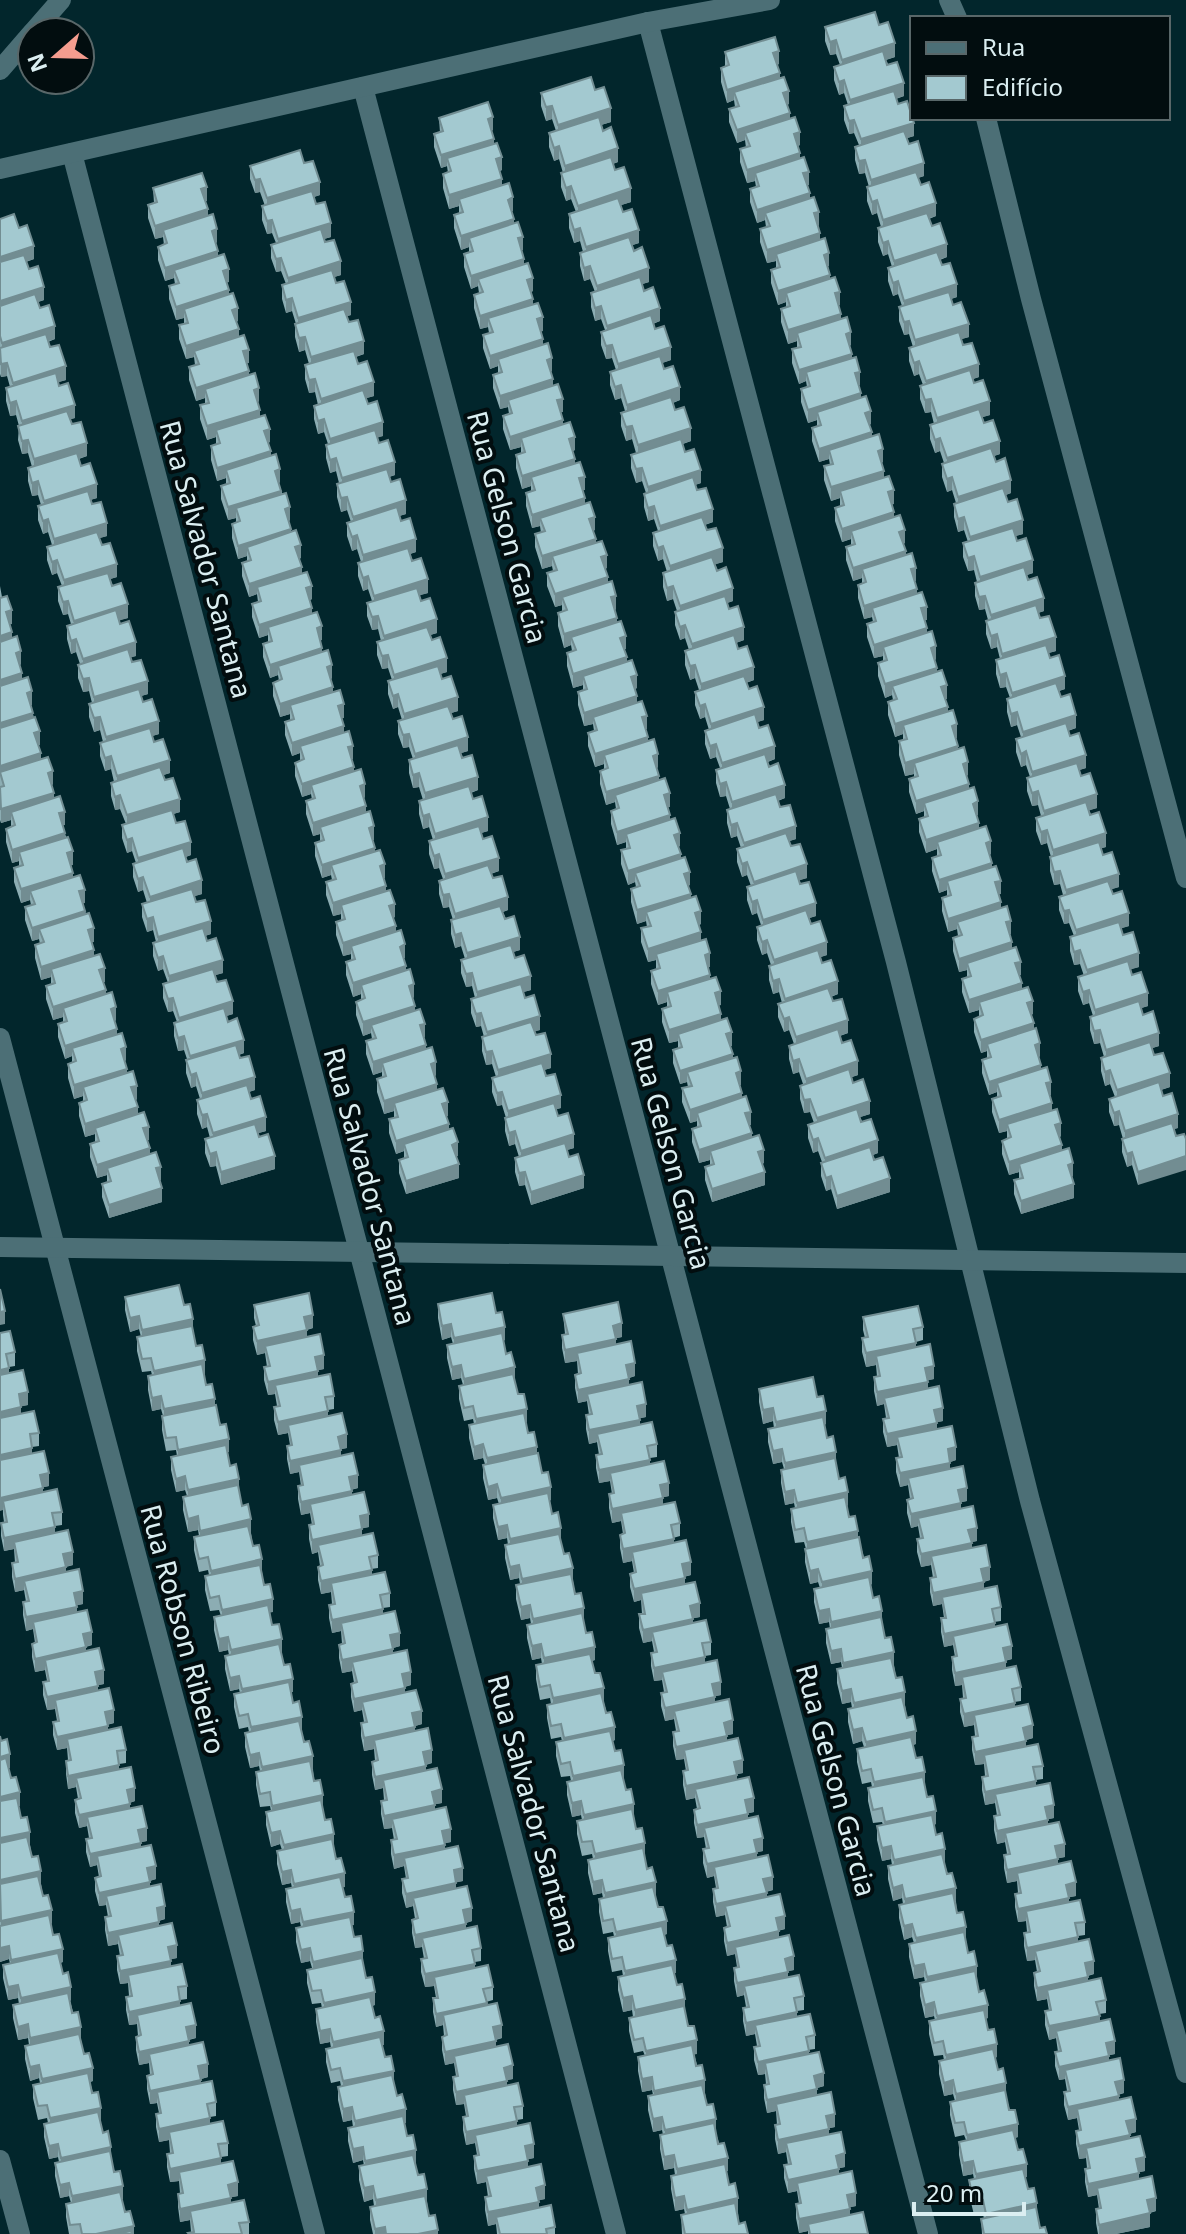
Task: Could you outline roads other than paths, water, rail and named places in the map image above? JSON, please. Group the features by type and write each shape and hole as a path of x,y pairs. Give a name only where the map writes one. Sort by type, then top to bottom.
{"street":[{"path":"47,16 61,0"},
{"path":"0,169 648,22 770,0"},
{"path":"648,22 896,962 1030,1501 1186,2073"},
{"path":"0,70 16,52"},
{"name":"Rua Gelson Garcia","path":"363,87 928,2234"},
{"path":"986,120 1031,299 1186,878"},
{"name":"Rua Salvador Santana","path":"72,153 616,2234"},
{"name":"Rua Robson Ribeiro","path":"0,1038 315,2234"},
{"path":"0,1247 1186,1263"},
{"path":"0,2160 20,2234"}]}
